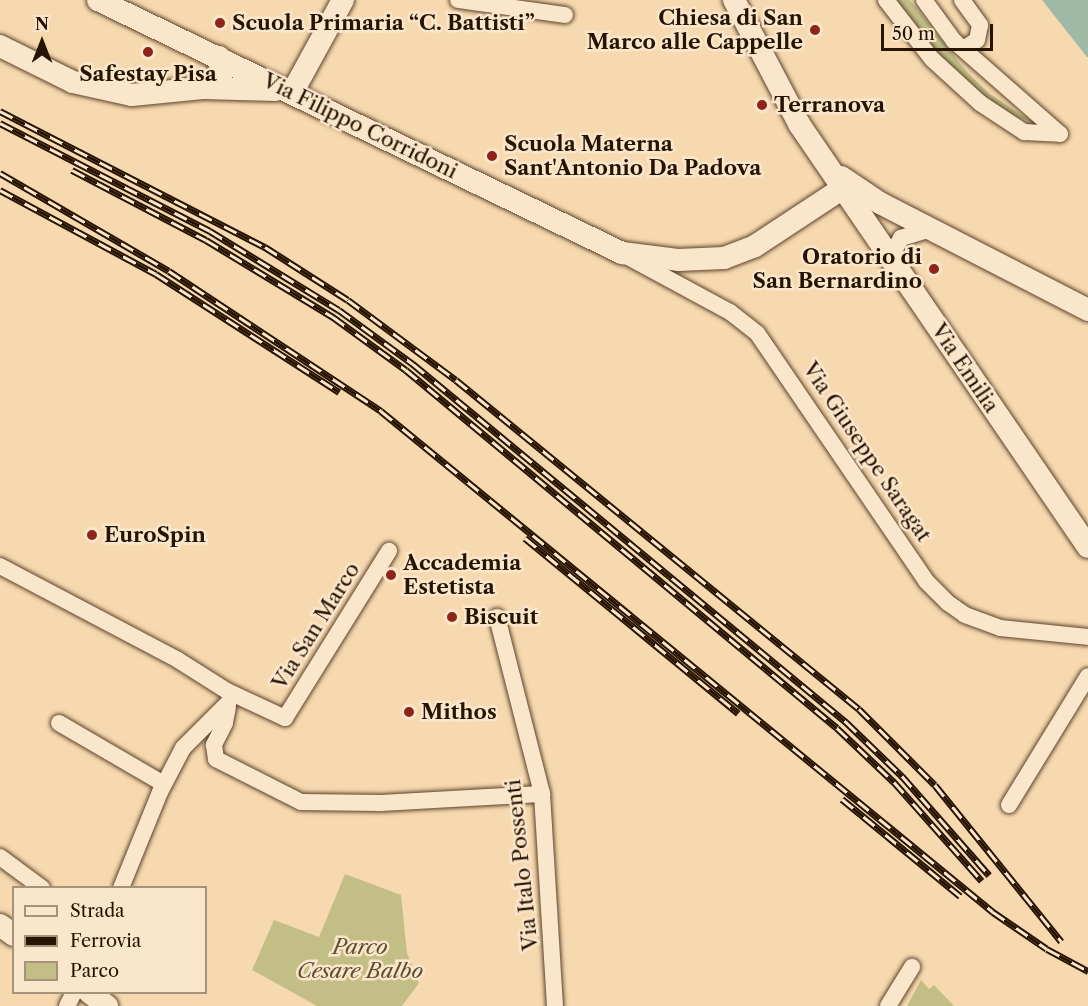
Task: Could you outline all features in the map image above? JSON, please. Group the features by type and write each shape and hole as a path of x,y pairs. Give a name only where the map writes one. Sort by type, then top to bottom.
{"street":[{"name":"Via Filippo Corridoni","path":"98,0 622,253 678,260 724,258 755,246 839,180"},
{"path":"0,46 73,82 110,93 148,95 203,88 288,92 343,0"},
{"path":"458,0 565,15"},
{"name":"Via Emilia","path":"734,0 789,108 1088,547"},
{"path":"886,0 919,44 961,88 1007,122 1034,136 1059,134 978,65 965,48 954,41 924,0"},
{"path":"962,0 980,25 977,40 965,48"},
{"path":"203,88 221,75 219,57"},
{"path":"839,180 1088,310"},
{"path":"895,265 894,251 901,238 930,228"},
{"name":"Via Giuseppe Saragat","path":"622,253 730,312 757,333 926,581 948,603 965,615 1000,628 1088,637"},
{"name":"Via San Marco","path":"227,699 285,718 389,551"},
{"path":"0,566 178,660 227,699"},
{"name":"Via Italo Possenti","path":"497,617 542,794 555,1006"},
{"path":"1010,805 1088,676"},
{"path":"122,886 164,784 192,737 227,699"},
{"path":"227,699 225,723 214,747 216,759 224,765 310,804 380,803 542,794"},
{"path":"59,723 164,784"},
{"path":"0,857 39,886"},
{"path":"891,1005 912,967"},
{"path":"90,994 106,1006"}],"green space":[{"path":"895,0 910,0 967,72 990,94 1036,124 1012,115 948,71"},
{"name":"Parco Cesare Balbo","path":"345,874 401,895 407,953 419,983 402,1006 317,1006 252,970 274,920 319,937"},
{"path":"921,980 929,989 934,985 954,1006 907,1006"}],"shaded area":[{"path":"1042,0 1088,0 1088,57 1087,57"}],"railway":[{"path":"0,111 265,247 348,300 456,380 859,709 935,785 1061,941"},
{"path":"0,123 210,231 339,310 413,364 846,722 902,776 989,875"},
{"path":"72,170 206,240 333,317 406,370 837,728 894,782 982,881"},
{"path":"0,173 169,271 381,411 993,912 1047,949 1088,971"},
{"path":"0,190 156,274 339,392"},
{"path":"525,538 738,713"},
{"path":"842,799 960,896"}],"place":[{"name":"Scuola Primaria “C. Battisti”","path":"220,23"},
{"name":"Chiesa di San Marco alle Cappelle","path":"815,30"},
{"name":"Safestay Pisa","path":"148,52"},
{"name":"Terranova","path":"762,105"},
{"name":"Scuola Materna Sant'Antonio Da Padova","path":"492,156"},
{"name":"Oratorio di San Bernardino","path":"934,269"},
{"name":"EuroSpin","path":"92,535"},
{"name":"Accademia Estetista","path":"391,575"},
{"name":"Biscuit","path":"452,617"},
{"name":"Mithos","path":"409,712"}]}
